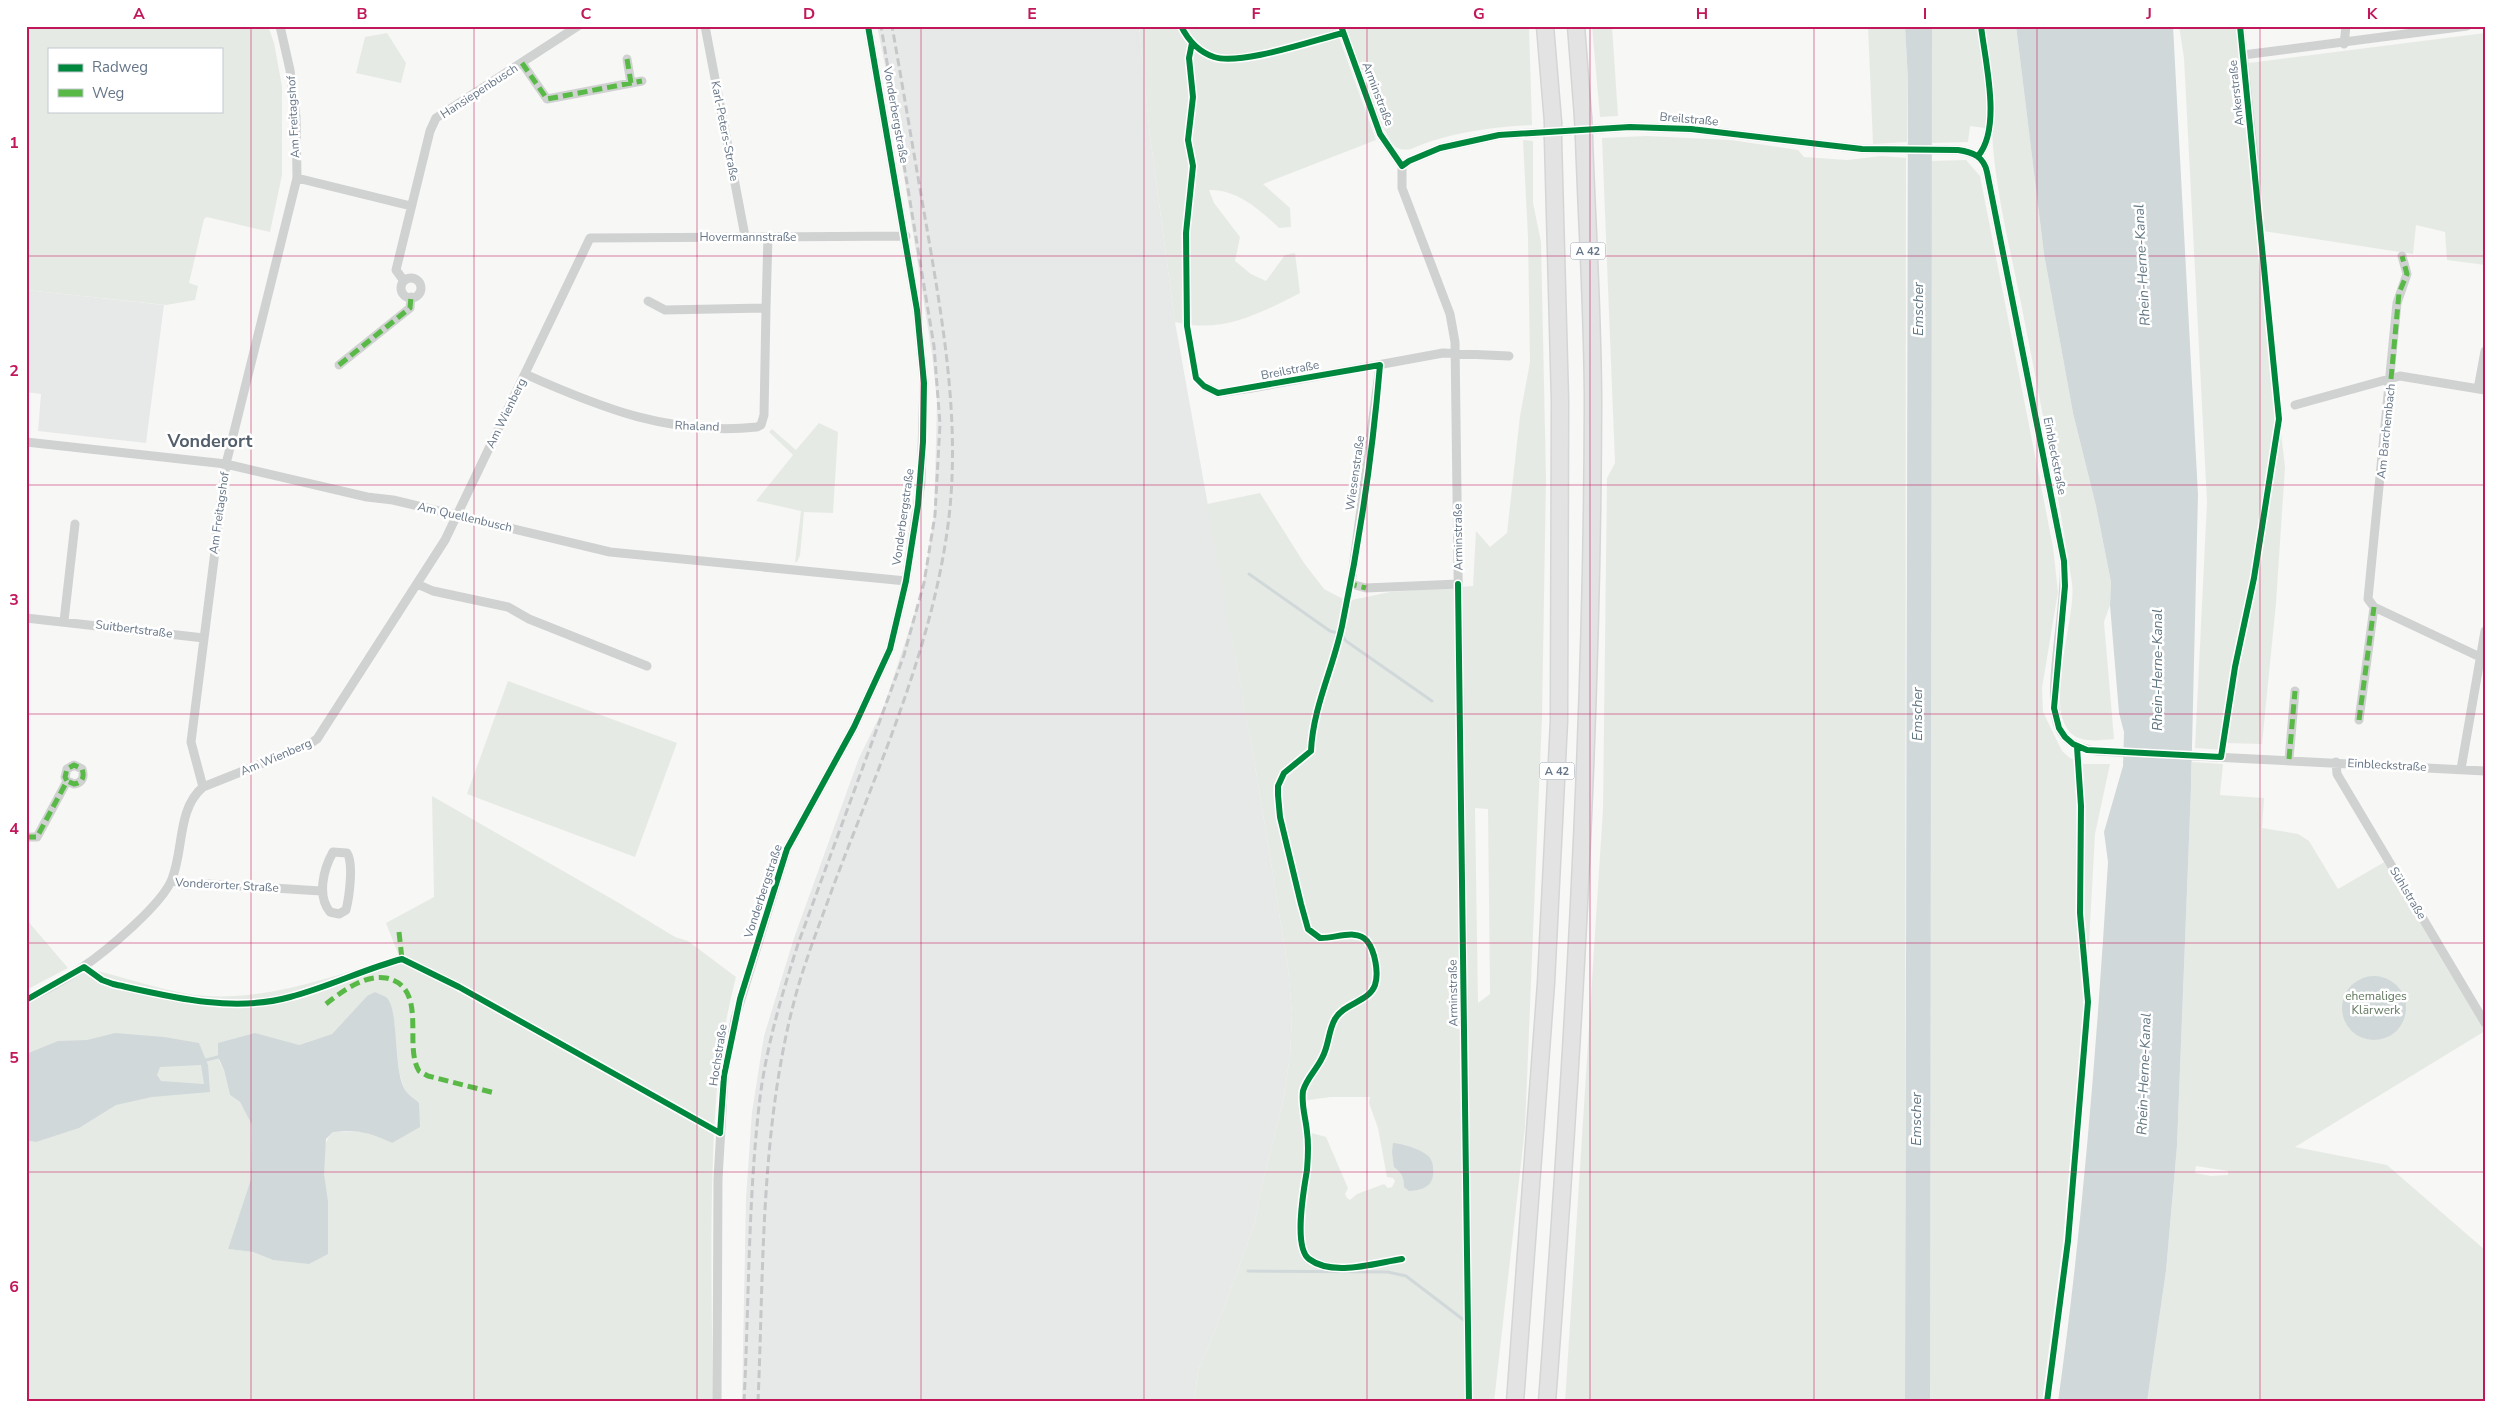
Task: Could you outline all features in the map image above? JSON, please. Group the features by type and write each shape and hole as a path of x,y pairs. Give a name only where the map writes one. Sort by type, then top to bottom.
{"highway":[{"name":"A 42","path":"1515,1402 1545,993 1559,721 1560,401 1553,139 1545,26"},
{"name":"A 42","path":"1547,1402 1576,985 1587,731 1593,402 1584,138 1576,26"}],"street":[{"name":"Am Freitagshof","path":"204,787 191,742 226,464 297,178 296,117 290,70 280,26"},
{"name":"Hansiepenbusch","path":"411,297 402,293 401,286 404,281 396,270 430,130 436,118 578,26"},
{"name":"Karl-Peters-Straße","path":"705,26 745,236"},
{"name":"Vonderbergstraße","path":"746,982 788,849 854,727 890,649 906,581 921,482 924,383 917,310 906,236 868,26"},
{"name":"Arminstraße","path":"1341,26 1380,134 1402,166 1402,188 1450,314 1455,335 1469,1402"},
{"path":"1978,156 1988,142 1990,119 1981,26"},
{"name":"Ankerstraße","path":"2240,26 2254,158"},
{"path":"2344,44 2346,26"},
{"name":"Ankerstraße","path":"2243,55 2344,44 2362,38 2467,26"},
{"path":"627,59 631,83"},
{"name":"Hansiepenbusch","path":"522,63 547,99 642,81"},
{"name":"Breilstraße","path":"1402,166 1409,161 1440,148 1499,135 1630,127 1691,129 1862,149 1966,151 1978,156"},
{"name":"Einbleckstraße","path":"1978,156 1985,163 1987,172 2064,561 2065,586 2053,701 2055,715 2062,733 2073,744 2087,750 2289,759 2485,771"},
{"path":"297,178 411,206"},
{"name":"Rhaland","path":"525,374 621,414 670,425 757,427 761,424 764,415 768,236"},
{"name":"Hovermannstraße","path":"590,238 906,236"},
{"name":"Am Wienberg","path":"204,787 308,745 317,739 417,584 457,515 590,238"},
{"name":"Am Barchembach","path":"2360,720 2374,607 2368,599 2399,293 2407,274 2402,256"},
{"path":"339,365 410,308 411,297 418,294 420,284 411,278 404,281"},
{"path":"648,300 665,310 766,308"},
{"path":"2294,405 2400,376 2481,390 2485,351"},
{"name":"Breilstraße","path":"1204,386 1218,393 1455,352 1509,356"},
{"name":"Wiesenstraße","path":"1380,364 1351,584 1366,588 1458,584"},
{"name":"Am Quellenbusch","path":"26,442 226,464 368,498 392,500 610,552 906,581"},
{"path":"64,621 75,524"},
{"path":"417,584 433,591 508,607 529,619 647,666"},
{"path":"2374,607 2480,657"},
{"name":"Suitbertstraße","path":"26,618 204,638"},
{"path":"2462,769 2485,631"},
{"path":"2289,759 2295,691"},
{"name":"Sühlstraße","path":"2336,762 2337,774 2485,1023"},
{"path":"26,837 37,837 67,781"},
{"path":"172,880 185,818 194,795 204,787"},
{"path":"333,852 347,853 350,861 346,910 339,914 330,912 321,891 333,852"},
{"name":"Vonderorter Straße","path":"26,1000 84,967 151,908 172,880 186,885 208,884 321,891"},
{"name":"Hochstraße","path":"717,1402 716,1247 720,1132 729,1046 746,982"}],"shaded area":[{"path":"877,26 1139,26 1150,136 1175,322 1258,783 1288,968 1292,1014 1290,1056 1283,1101 1261,1189 1255,1222 1227,1300 1198,1371 1194,1402 742,1402 746,1198 752,1112 764,1036 794,938 859,758 883,709 922,591 934,517 937,402 932,354 892,100"},
{"path":"26,290 164,305 146,443 38,431 41,394 26,392"}],"green space":[{"path":"26,26 268,26 274,43 282,86 282,175 270,232 207,217 204,219 189,283 198,286 195,300 166,305 26,290"},
{"path":"1139,26 1335,26 1376,140 1263,184 1290,208 1291,227 1279,228 1264,214 1238,197 1229,193 1209,190 1214,203 1240,237 1235,261 1251,274 1266,281 1285,255 1295,253 1300,293 1255,315 1224,324 1192,325 1175,322 1150,136"},
{"path":"1346,26 1529,26 1532,125 1470,132 1425,143 1411,149 1403,150 1396,147 1376,110"},
{"path":"1592,26 1612,26 1618,116 1600,117"},
{"path":"1868,26 1905,26 1908,80 1907,142 1873,144"},
{"path":"1932,26 2016,26 2044,254 2073,413 2096,506 2111,582 2110,605 2104,622 2114,739 2093,740 2077,738 2064,722 2060,705 2060,685 2070,618 2072,583 2047,438 2002,211 1993,150 1992,129 1970,126 1968,142 1931,143"},
{"path":"2179,26 2236,26 2239,55 2249,63 2485,33 2485,265 2447,260 2445,232 2416,225 2413,254 2263,231 2260,206 2271,347 2285,467 2276,603 2262,744 2226,743 2224,750 2195,748 2207,502 2184,58"},
{"path":"387,33 406,63 401,83 356,73 365,37"},
{"path":"1647,136 1731,140 1798,150 1804,157 1847,160 1881,156 1906,158 1905,1402 1565,1402 1603,809 1607,478 1615,463 1602,138"},
{"path":"1523,140 1533,141 1533,203 1541,242 1546,478 1542,716 1525,1128 1494,1402 1194,1402 1198,1371 1227,1300 1255,1222 1261,1189 1283,1101 1290,1056 1292,1014 1288,968 1258,783 1207,504 1260,493 1304,563 1324,589 1347,601 1390,592 1473,586 1476,531 1490,547 1507,533 1520,416 1530,362 1528,237","holes":["1475,808 1488,809 1490,994 1478,1003","1331,1097 1370,1097 1369,1103 1378,1128 1387,1177 1393,1178 1395,1181 1392,1187 1388,1188 1384,1184 1357,1194 1350,1200 1347,1198 1345,1194 1348,1188 1326,1137 1308,1132 1302,1101"]},
{"path":"1966,160 1980,176 2053,547 2058,592 2042,688 2043,712 2062,751 2070,758 2084,764 2110,764 2095,834 2089,943 2063,1241 2042,1402 1930,1402 1931,161"},
{"path":"819,423 838,432 833,513 804,512 800,555 797,562 795,562 801,511 756,501 793,455 769,432 772,429 796,450"},
{"path":"508,681 677,743 635,857 467,794"},
{"name":"ehemaliges Klärwerk","path":"2192,762 2223,764 2220,795 2264,798 2262,828 2298,834 2309,841 2338,889 2386,861 2485,1031 2295,1147 2387,1165 2485,1250 2485,1402 2147,1402 2166,1271 2177,1146","holes":["2196,1166 2228,1171 2228,1175 2211,1176 2195,1173"]},
{"path":"432,796 675,937 688,941 736,977 722,1045 714,1135 711,1249 713,1402 26,1402 26,1005 90,969 194,995 247,995 298,986 399,956 386,923 434,897","holes":["367,996 395,1024 394,1046 405,1091 392,1143 371,1132 333,1132 324,1147 323,1156 323,1174 328,1201 273,1260 253,1252 228,1249 251,1179 252,1125 240,1102 230,1095 224,1070 219,1061 218,1048 299,1045 332,1034"]},
{"path":"26,919 68,968 26,990"}],"water":[{"name":"Emscher","path":"1905,26 1932,26 1930,1402 1905,1402 1908,80"},
{"name":"Rhein-Herne-Kanal","path":"2016,26 2173,26 2198,495 2191,788 2177,1146 2166,1271 2147,1402 2058,1402 2075,1267 2094,1065 2108,862 2104,832 2123,766 2124,732 2119,713 2110,605 2111,582 2096,506 2073,413 2044,254"},
{"path":"2374,976 2392,982 2400,990 2406,1008 2400,1026 2392,1034 2374,1040 2356,1034 2348,1026 2342,1008 2348,990 2356,982"},
{"path":"375,992 386,997 390,1003 395,1025 401,1080 406,1092 419,1103 420,1127 392,1143 370,1134 350,1131 333,1132 326,1139 324,1174 328,1201 328,1254 309,1264 273,1260 253,1252 228,1249 251,1179 252,1125 240,1102 230,1095 224,1070 218,1057 218,1043 255,1033 299,1045 332,1034 367,996"},
{"path":"115,1033 164,1037 199,1043 208,1065 210,1092 152,1097 116,1105 79,1128 36,1142 26,1140 26,1054 58,1041 87,1040","holes":["201,1065 204,1084 161,1081 157,1075 160,1067"]},
{"path":"1393,1143 1415,1148 1430,1158 1433,1164 1433,1174 1427,1186 1419,1190 1409,1191 1404,1187 1402,1176 1394,1167"}],"waterway":[{"path":"1249,574 1330,631 1341,634 1346,641 1432,701"},
{"path":"206,1060 218,1057"},
{"path":"1248,1271 1388,1272 1406,1276 1465,1321"}],"railway":[{"path":"744,1402 755,1143 769,1045 798,944 904,655 924,583 935,515 940,424 934,346 881,26"},
{"path":"758,1402 766,1193 770,1141 786,1038 798,987 810,949 886,751 918,659 942,565 949,517 952,481 952,444 951,408 944,336 892,26"}],"marked path":[{"path":"627,59 631,83"},
{"path":"522,63 547,99 642,81"},
{"path":"2391,379 2399,293 2407,274 2402,256"},
{"path":"339,365 410,308 411,297"},
{"path":"1352,580 1351,584 1366,588"},
{"path":"2359,720 2374,607"},
{"path":"2289,759 2295,691"},
{"path":"26,837 37,837 67,781 65,777 67,769 74,765 82,769 83,777 81,781 74,784 67,781"},
{"path":"399,932 402,959"},
{"path":"326,1004 346,989 362,981 378,977 386,978 399,984 407,993 411,1005 413,1047 419,1071 428,1076 495,1093"}],"cycle path":[{"path":"26,1000 84,967 102,980 157,994 224,1003 268,1002 304,993 402,959 459,987 720,1133 724,1076 740,999 787,849 854,727 890,649 906,581 918,505 923,442 924,383 917,310 868,26"},
{"path":"1181,26 1199,49 1214,57 1226,59 1259,55 1343,33"},
{"path":"1341,26 1380,134 1402,166 1409,161 1440,148 1499,135 1630,127 1691,129 1862,149 1958,150 1977,156 1986,167 2064,561 2065,586 2054,708 2059,728 2073,744 2087,750 2221,757 2235,667 2254,578 2279,419 2240,26"},
{"path":"1978,156 1985,144 1991,112 1981,26"},
{"path":"1192,43 1189,58 1193,97 1188,140 1193,166 1186,233 1187,326 1196,378 1204,386 1218,393 1380,365 1365,494 1355,558 1339,637 1316,717 1311,751 1284,773 1278,786 1278,795 1280,817 1308,929 1320,938 1345,935 1363,937 1370,945 1376,968 1376,980 1372,991 1344,1009 1335,1019 1324,1053 1303,1091 1308,1137 1307,1170 1301,1217 1304,1252 1309,1259 1319,1264 1342,1268 1367,1266 1402,1259"},
{"path":"1458,584 1469,1402"},
{"path":"2047,1402 2068,1241 2088,1002 2080,913 2081,806 2077,747"}],"district":[{"name":"Vonderort","path":"210,441"}]}
